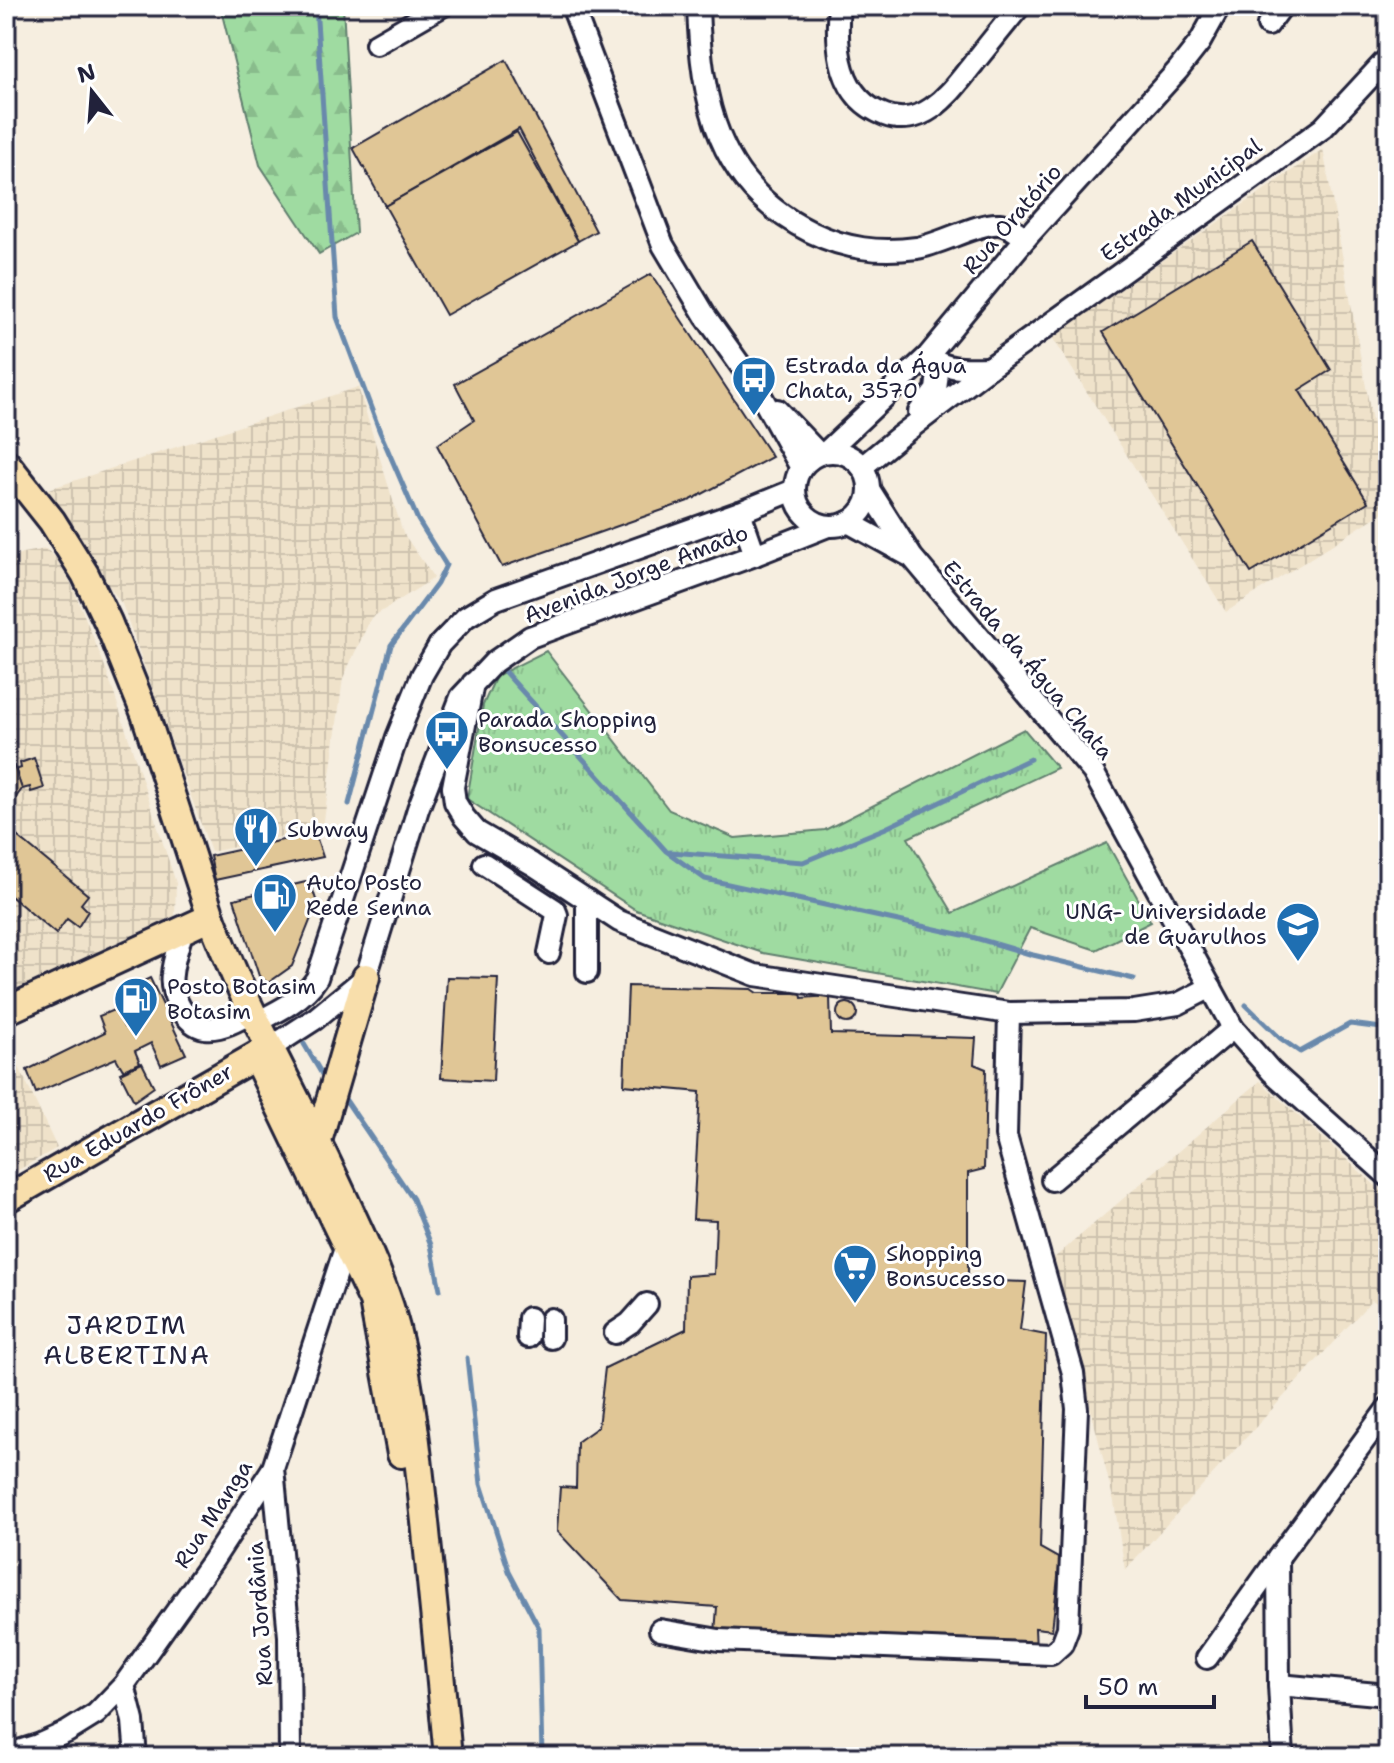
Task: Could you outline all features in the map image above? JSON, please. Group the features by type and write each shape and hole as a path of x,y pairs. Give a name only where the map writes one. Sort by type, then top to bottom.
{"main road":[{"path":"6,463 52,521 85,574 108,622 145,714 196,924"},
{"path":"6,478 72,575 114,672 196,924 249,1018 373,1301 404,1469 436,1757"},
{"path":"6,1011 196,924"},
{"path":"318,1141 366,977"},
{"path":"263,1052 318,1141 373,1260 390,1308 410,1395 448,1757"},
{"name":"Rua Eduardo Frôner","path":"6,1199 263,1052"}],"street":[{"path":"376,44 442,6"},
{"path":"572,6 663,245 706,317 758,390 801,468"},
{"path":"698,6 699,52 706,95 717,132 744,179 764,202 790,222 854,248 879,251 920,247 982,226 999,224 1026,238"},
{"path":"841,10 839,57 846,80 857,98 872,110 892,117 910,118 928,111 948,95 1020,6"},
{"name":"Rua Oratório","path":"822,453 934,360 1026,238 1178,70 1200,42 1220,6"},
{"path":"1268,25 1282,6"},
{"name":"Estrada Municipal","path":"862,467 989,368 1323,128 1388,58"},
{"path":"934,360 953,368 989,368"},
{"path":"896,439 936,390 934,360"},
{"path":"758,390 822,453"},
{"path":"837,452 846,454 862,467 869,489 867,503 859,514 838,524 817,523 801,510 794,490 796,478 809,459 822,453 837,452"},
{"name":"Estrada da Água Chata","path":"869,489 912,557 1093,772 1233,1028 1271,1071 1388,1176"},
{"name":"Avenida Jorge Amado","path":"249,1018 302,996 317,978 397,737 422,675 440,644 466,617 496,599 794,490"},
{"path":"740,512 755,555"},
{"name":"Estrada da Água Chata","path":"838,524 912,557"},
{"name":"Avenida Jorge Amado","path":"366,977 418,809 461,697 494,662 530,637 838,524"},
{"path":"473,683 453,787 455,802 464,817 477,832 619,921 755,975 1009,1013 1134,1011 1178,1004 1211,987"},
{"path":"484,864 555,910 557,915 549,953"},
{"path":"587,900 587,972"},
{"path":"196,924 171,973 172,988 180,1009 204,1028 249,1018"},
{"path":"263,1052 315,1019 366,977"},
{"path":"660,1630 719,1640 1051,1654 1062,1644 1068,1628 1077,1409 1073,1373 1006,1136 1009,1013"},
{"path":"1052,1180 1233,1028"},
{"name":"Rua Manga","path":"6,1755 67,1732 96,1714 124,1685 213,1560 273,1468 355,1220"},
{"path":"615,1333 630,1323 647,1304"},
{"path":"1207,1658 1388,1408"},
{"name":"Rua Jordânia","path":"273,1468 289,1636 290,1757"},
{"path":"1278,1558 1283,1757"},
{"path":"124,1685 133,1721 136,1757"},
{"path":"1279,1685 1388,1695"}],"shaded area":[{"path":"1323,149 1388,509 1226,612 1052,337"},
{"path":"358,387 403,533 434,578 371,618 343,678 323,828 211,852 122,604 40,492"},
{"path":"46,549 56,558 71,583 106,669 176,883 175,916 6,994 6,563 22,553"},
{"path":"6,1039 57,1148 6,1177"},
{"path":"1260,1081 1388,1197 1388,1310 1372,1300 1125,1570 1114,1502 1053,1259"}],"green space":[{"path":"220,6 343,6 356,233 319,254 260,165"},
{"path":"546,651 669,810 735,838 825,830 1024,729 1057,768 908,838 953,913 1107,843 1151,922 1096,950 1030,928 996,994 763,953 636,910 467,799 483,705 496,676"}],"building":[{"path":"506,60 596,231 578,241 519,129 385,206 353,148"},
{"path":"517,132 578,241 446,315 385,206"},
{"path":"1252,241 1331,370 1299,390 1368,502 1251,573 1103,332"},
{"path":"651,274 772,457 691,500 502,567 437,445 474,420 455,384"},
{"path":"34,758 44,788 31,792 30,787 22,789 15,770 21,768 20,763"},
{"path":"6,765 14,766 22,789 7,809"},
{"path":"6,827 88,895 81,904 88,911 78,927 67,919 56,934 6,892"},
{"path":"315,833 323,857 215,880 210,856"},
{"name":"Auto Posto Rede Senna","path":"310,881 317,903 292,966 268,983 259,976 234,899"},
{"path":"447,977 498,978 493,1081 441,1078"},
{"name":"Posto Botasim Botasim","path":"150,978 186,1054 161,1065 151,1043 135,1051 140,1063 123,1070 116,1058 36,1093 27,1070 105,1032 99,1016 116,1009 124,1027 138,1020 124,990"},
{"name":"Shopping Bonsucesso","path":"628,986 751,989 757,993 801,993 802,998 830,996 831,1034 976,1038 974,1064 986,1069 984,1169 968,1173 968,1280 1026,1282 1020,1330 1046,1335 1040,1548 1060,1559 1052,1630 1035,1628 1036,1649 715,1633 717,1607 622,1600 557,1531 560,1487 576,1488 577,1442 598,1427 605,1368 686,1329 687,1276 714,1274 716,1220 693,1219 700,1092 624,1085"},
{"path":"847,1003 854,1006 857,1013 854,1020 847,1023 840,1020 837,1013 840,1006"},
{"path":"142,1063 154,1087 134,1101 120,1073"}],"waterway":[{"path":"316,6 337,317 380,432 418,520 446,565 437,584 391,645 349,804"},
{"path":"504,671 666,851 705,879 972,937 1134,979"},
{"path":"670,852 803,862 886,828 1030,759"},
{"path":"1246,1005 1280,1038 1300,1052 1350,1024 1388,1026"},
{"path":"304,1044 323,1076"},
{"path":"345,1099 413,1199 431,1245 440,1290"},
{"path":"467,1358 481,1484 509,1571 539,1628 542,1757"}],"place":[{"name":"Estrada da Água Chata, 3570","path":"754,417"},
{"name":"Parada Shopping Bonsucesso","path":"447,771"},
{"name":"Subway","path":"256,868"},
{"name":"Auto Posto Rede Senna","path":"275,934"},
{"name":"UNG- Universidade de Guarulhos","path":"1298,963"},
{"name":"Posto Botasim Botasim","path":"136,1038"},
{"name":"Shopping Bonsucesso","path":"855,1305"}],"district":[{"name":"JARDIM ALBERTINA","path":"127,1339"}]}
